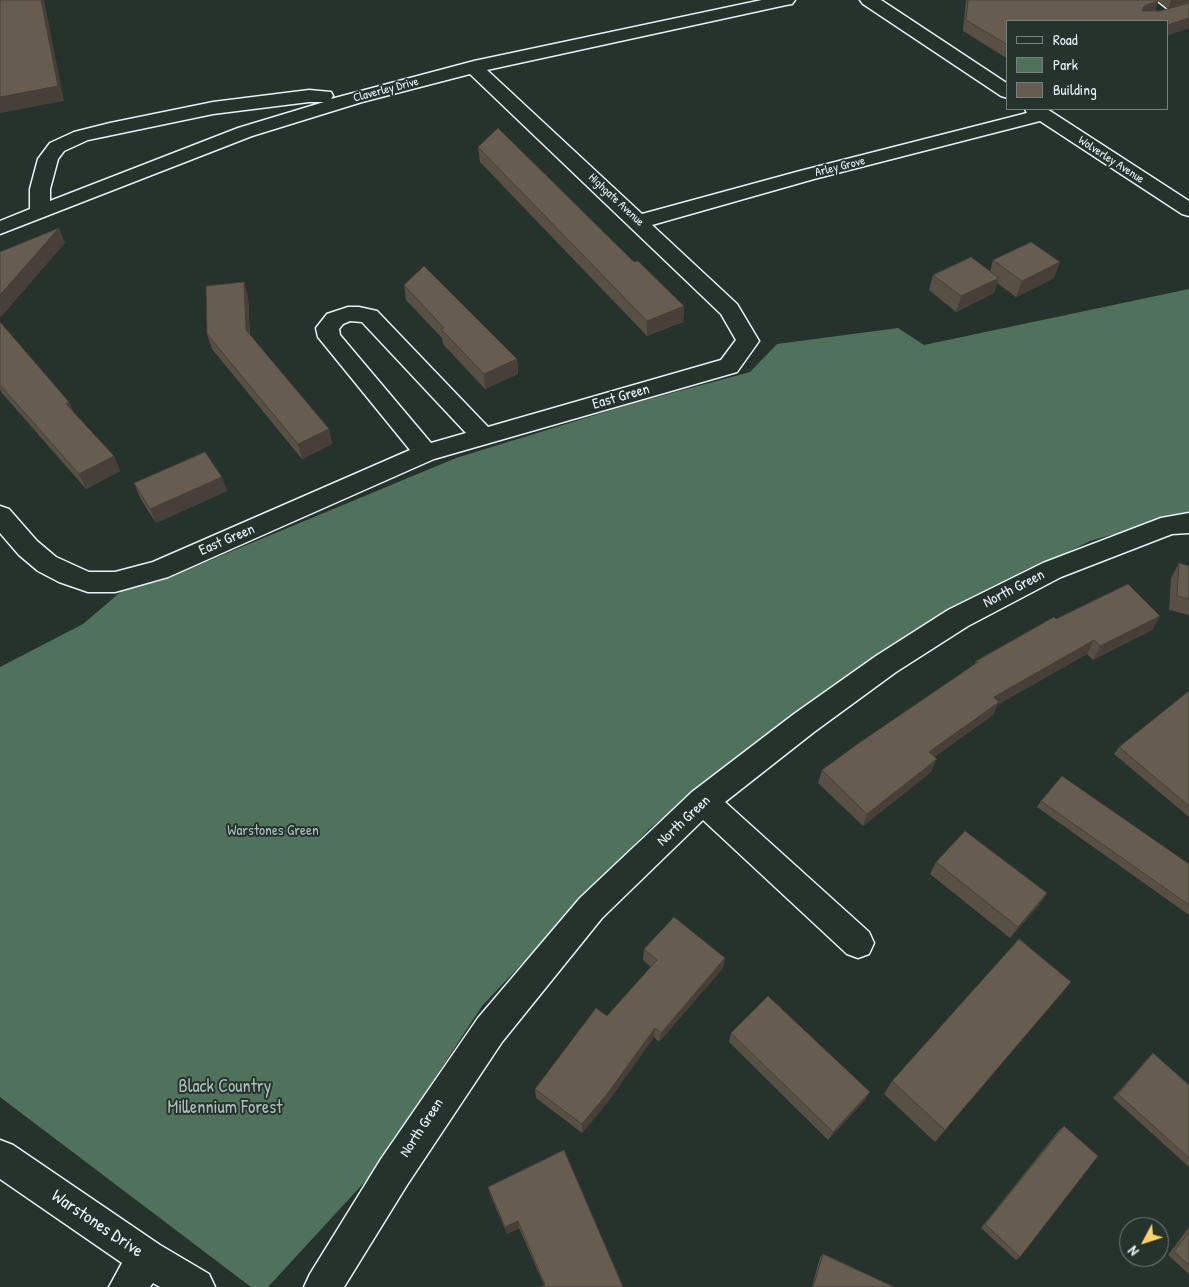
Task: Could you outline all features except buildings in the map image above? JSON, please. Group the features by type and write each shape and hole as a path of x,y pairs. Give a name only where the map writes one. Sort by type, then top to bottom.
{"street":[{"name":"Claverley Drive","path":"0,228 245,132 355,98 474,67 786,0"},
{"path":"869,0 1006,91"},
{"name":"Highgate Avenue","path":"474,67 730,309 748,341"},
{"path":"40,213 40,188 48,159 57,147 81,136 213,108 309,96 355,98"},
{"name":"Arley Grove","path":"638,222 1038,112"},
{"name":"Wolverley Avenue","path":"1038,112 1189,210"},
{"path":"426,454 329,337 327,328 335,319 348,314 370,316 483,436"},
{"name":"East Green","path":"0,516 28,548 47,564 68,575 88,582 115,582 159,570 426,454 729,366 748,341"},
{"name":"North Green","path":"323,1287 394,1172 490,1030 592,908 703,801 812,717 886,664 958,618 1052,570 1170,525 1189,523"},
{"path":"703,801 858,943"},
{"name":"Warstones Drive","path":"0,1158 138,1273 196,1287"}],"lane":[{"path":"1147,0 1170,13 1152,19"}],"green space":[{"name":"Warstones Green","path":"1189,289 1189,513 1090,541 961,606 791,718 649,829 482,1006 372,1174 268,1287 251,1287 0,1097 0,667 83,624 124,589 160,581 456,458 631,404 750,372 777,344 898,328 924,345"}],"park label":[{"name":"Black Country Millennium Forest","path":"225,1097"}]}
